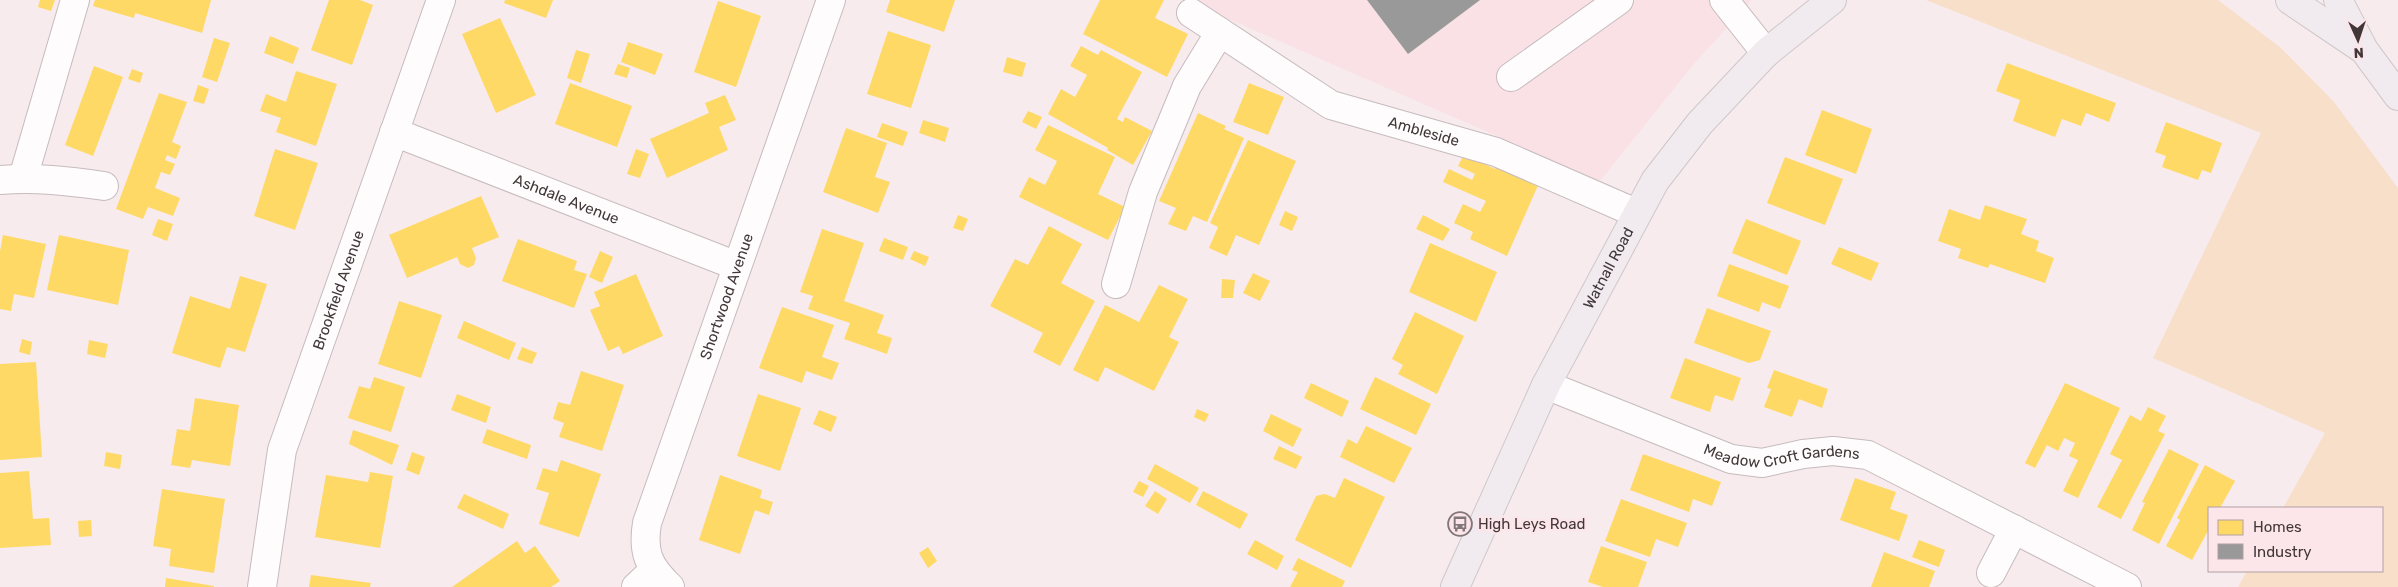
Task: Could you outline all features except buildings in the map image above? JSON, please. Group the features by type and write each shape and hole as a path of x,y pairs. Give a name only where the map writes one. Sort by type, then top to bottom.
{"main road":[{"name":"Watnall Road","path":"1455,587 1546,385 1636,213 1655,181 1700,123 1766,53 1832,0"},
{"path":"2290,0 2364,50"},
{"path":"2338,0 2364,50 2398,96"}],"street":[{"path":"75,0 12,179 61,180 104,186"},
{"name":"Brookfield Avenue","path":"262,587 282,450 441,0"},
{"name":"Shortwood Avenue","path":"653,582 645,550 646,524 831,0"},
{"path":"1511,77 1619,0"},
{"path":"1724,0 1766,53"},
{"name":"Ambleside","path":"1191,13 1331,105 1496,152 1636,213"},
{"path":"1116,284 1143,192 1187,86 1220,32"},
{"name":"Ashdale Avenue","path":"394,132 737,266"},
{"name":"Meadow Croft Gardens","path":"1546,385 1731,459 1762,462 1803,454 1833,452 1868,455 2127,587"},
{"path":"1991,573 2014,529"}],"shaded area":[{"path":"1185,0 1752,0 1693,65 1600,181"},
{"path":"1926,0 2218,0 2281,48 2334,102 2398,188 2398,587 2238,587 2246,572 2383,572 2383,507 2284,507 2325,433 2153,358 2261,133"}],"place":[{"name":"High Leys Road","path":"1460,524"}]}
